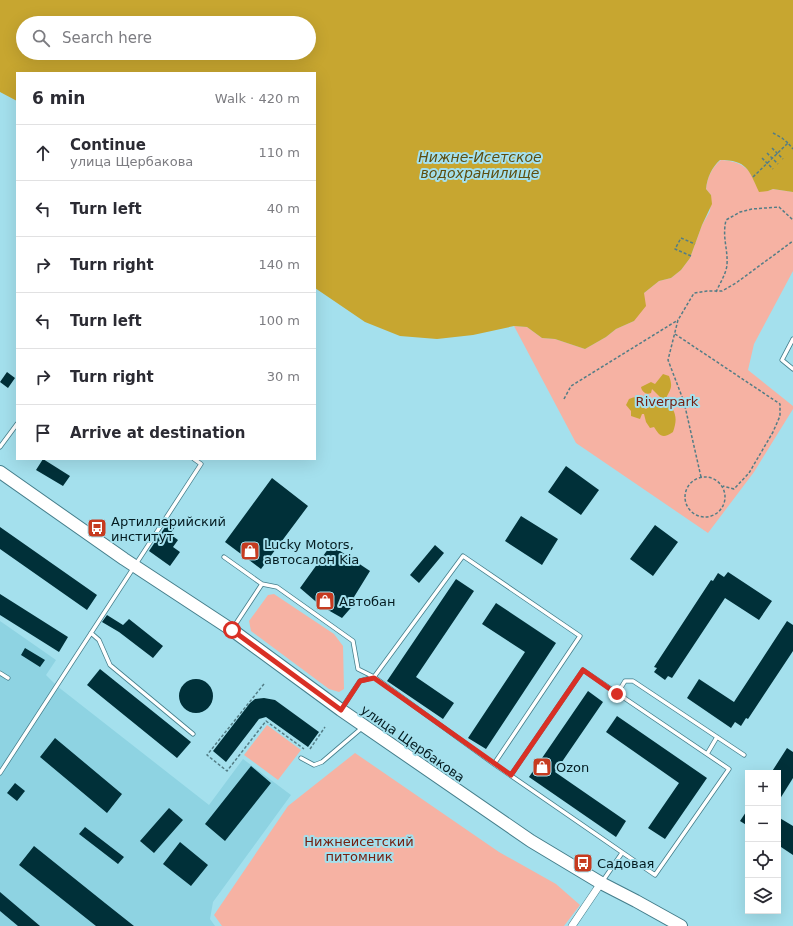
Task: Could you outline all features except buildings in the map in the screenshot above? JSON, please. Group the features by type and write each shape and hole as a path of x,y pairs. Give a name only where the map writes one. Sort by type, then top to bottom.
{"main road":[{"name":"улица Щербакова","path":"0,472 134,566 232,630 341,710 531,842 601,883 681,926"}],"street":[{"path":"572,926 601,883"}],"lane":[{"path":"793,339 782,360 793,369"},
{"path":"0,447 16,425"},
{"path":"0,773 201,464 195,460"},
{"path":"341,710 360,681 374,678 463,556 580,636 494,764"},
{"path":"224,557 262,584 278,587 353,641 358,668 494,764 655,875 729,769 583,670 511,775"},
{"path":"232,630 262,584"},
{"path":"91,633 99,640 110,665 194,734"},
{"path":"0,673 8,678"},
{"path":"617,694 625,681 633,681 744,755"},
{"path":"301,758 314,764 322,762 364,726"},
{"path":"706,754 717,737"},
{"path":"601,883 622,853"}],"path":[{"path":"773,133 782,138 793,149"},
{"path":"753,177 788,144"},
{"path":"772,148 783,159"},
{"path":"767,153 778,164"},
{"path":"762,158 772,169"},
{"path":"716,292 725,273 727,264 724,231 726,220 740,212 752,209 779,207 793,220"},
{"path":"691,256 675,249 681,238 695,244"},
{"path":"700,477 684,402 668,360 678,320 694,293 722,291 736,283 793,241"},
{"path":"564,399 572,386 678,320"},
{"path":"675,334 780,404 780,416 774,432 749,472 734,489 723,486"},
{"path":"709,476 717,480 723,486 726,494 725,502 721,510 714,515 706,517 698,516 691,511 686,504 685,495 687,487 700,477 709,476"},
{"path":"264,684 207,755 227,771 266,721 304,749"},
{"path":"310,749 325,727"}],"shaded area":[{"path":"0,621 56,660 46,675 57,686 209,805 243,759 291,795 213,902 210,919 215,926 0,926"}],"green space":[{"name":"Riverpark","path":"721,160 737,163 742,166 750,172 755,183 768,191 773,189 793,192 793,271 754,344 748,370 793,406 793,409 754,472 708,533 576,443 514,326 527,327 542,338 555,339 585,349 606,337 616,329 634,321 644,293 659,281 671,278 681,270 690,258 702,225 710,211 711,195 706,189 710,173"},
{"path":"274,594 334,634 343,646 344,689 339,692 329,689 251,631 249,621 268,595"},
{"path":"267,725 301,750 278,780 244,755"},
{"name":"Нижнеисетский питомник","path":"355,753 499,852 556,884 580,905 564,926 222,926 214,915 288,806"}],"water":[{"name":"Нижне-Исетское водохранилище","path":"0,0 793,0 793,192 773,189 759,192 749,172 742,164 729,160 720,160 712,169 707,181 706,189 711,195 712,204 702,225 690,258 681,270 671,278 659,281 644,293 646,306 634,321 616,329 606,337 585,349 555,339 542,338 527,327 514,326 473,335 437,339 400,336 365,322 316,289 316,72 16,72 16,100 0,92"},
{"path":"663,374 669,376 671,384 665,401 674,411 676,418 673,432 666,436 661,436 654,427 650,428 646,422 644,414 642,414 640,419 631,416 631,411 626,405 629,399 636,397 644,399 644,408 646,409 657,403 660,397 652,389 651,393 647,394 643,392 641,387 651,382 655,384"}],"place":[{"name":"Артиллерийский институт","path":"97,528"},
{"name":"Lucky Motors, автосалон Kia","path":"250,551"},
{"name":"Автобан","path":"325,601"},
{"name":"Ozon","path":"542,767"},
{"name":"Садовая","path":"583,863"}],"route":[{"path":"232,630 341,710 360,681 374,678 511,775 583,670 617,694"}]}
